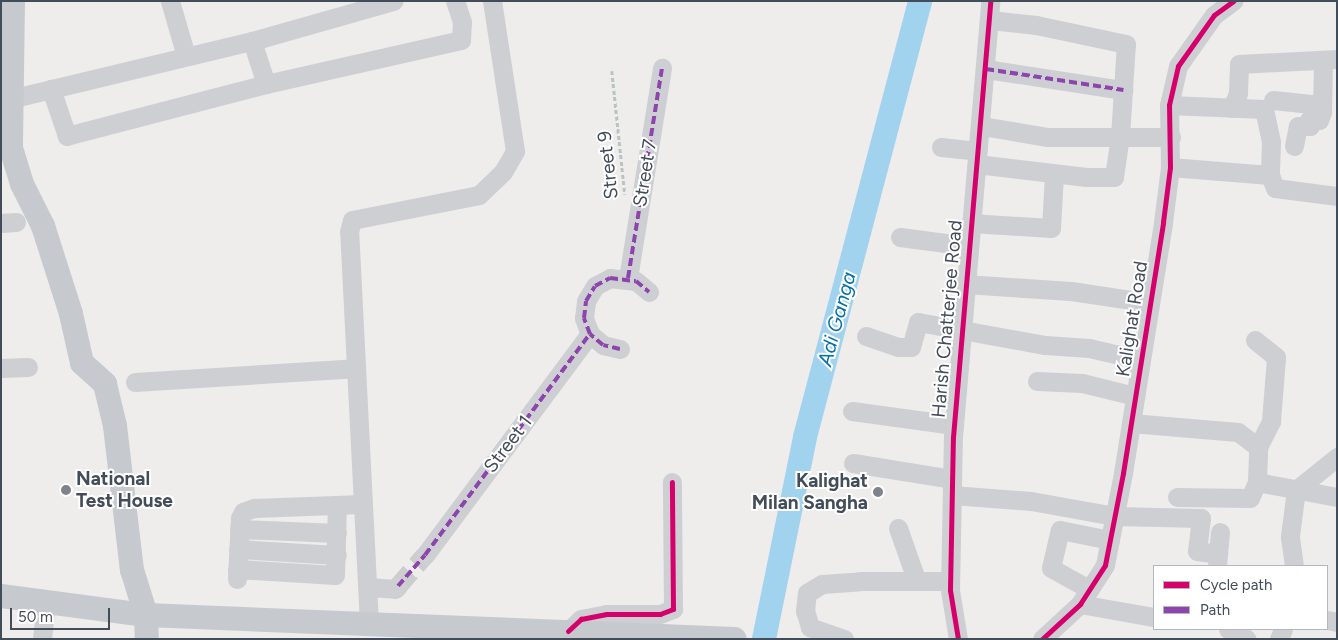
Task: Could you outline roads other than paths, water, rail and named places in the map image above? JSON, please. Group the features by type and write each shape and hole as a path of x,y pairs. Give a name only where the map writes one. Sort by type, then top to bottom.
{"main road":[{"path":"13,1 10,99 11,148 22,184 43,226 71,314 82,363 105,384 115,426 132,570 147,625"},
{"path":"1,596 147,625 369,623 568,630 621,636 726,637"},
{"path":"1,605 147,625 494,639"}],"street":[{"path":"170,1 186,56"},
{"path":"10,99 252,41 393,1"},
{"path":"51,89 67,136 266,84 461,40 462,22 455,1"},
{"path":"369,623 355,368 350,232 352,220 479,195 504,172 515,151 492,1"},
{"name":"Kalighat Road","path":"1042,639 1085,596 1105,565 1131,423 1170,167 1169,105 1178,66 1214,15 1225,4"},
{"path":"941,147 978,158 1054,174 1114,178 1120,136 1126,44 1036,24 990,10"},
{"name":"Harish Chatterjee Road","path":"958,639 950,582 954,425 970,223 982,126 990,10"},
{"path":"252,41 266,84"},
{"path":"1232,108 1238,93 1239,64 1330,59 1319,120 1309,120 1310,126 1298,126 1294,146"},
{"name":"Street 7","path":"628,278 662,68"},
{"path":"986,69 1123,90"},
{"path":"1273,100 1321,104"},
{"path":"1169,105 1264,109 1271,142 1270,175 1275,188 1337,196"},
{"path":"982,126 1048,138 1120,136 1171,138"},
{"path":"1170,167 1270,175"},
{"path":"970,223 1052,228 1054,174"},
{"path":"900,237 968,246"},
{"path":"620,349 603,345 590,334 584,318 590,293 610,278 628,278 649,292"},
{"path":"965,284 1071,291 1150,303"},
{"path":"866,336 898,347 911,346 918,322 1045,345 1089,348 1141,360"},
{"name":"Street 1","path":"426,555 590,334"},
{"path":"1177,497 1250,498 1257,482 1258,447 1270,421 1276,357 1255,340"},
{"path":"1,368 28,367"},
{"path":"134,382 355,368"},
{"path":"1037,380 1082,383 1135,396"},
{"path":"852,411 954,425"},
{"path":"1131,423 1238,432 1258,447"},
{"path":"1294,565 1290,536 1296,490 1335,461"},
{"path":"853,463 952,487 1114,516 1200,518 1197,551 1218,560 1220,532"},
{"path":"568,630 581,619 607,614 660,614 673,609 672,482"},
{"path":"1257,482 1337,497"},
{"path":"337,505 335,576 237,574 239,529 243,512 254,508 362,504"},
{"path":"898,528 916,579"},
{"path":"239,529 337,533"},
{"path":"1110,540 1060,530 1051,568 1085,596 1153,617"},
{"path":"238,549 336,555"},
{"path":"844,639 810,627 805,611 806,593 822,584 916,579 950,582"},
{"path":"368,586 396,589 398,586"},
{"path":"42,639 45,610"},
{"path":"1230,630 1247,639"}],"waterway":[{"name":"Adi Ganga","path":"764,639 805,437 920,1"}],"tunnel":[{"path":"398,586 425,555"}],"place":[{"name":"National Test House","path":"66,490"},
{"name":"Kalighat Milan Sangha","path":"878,492"}]}
